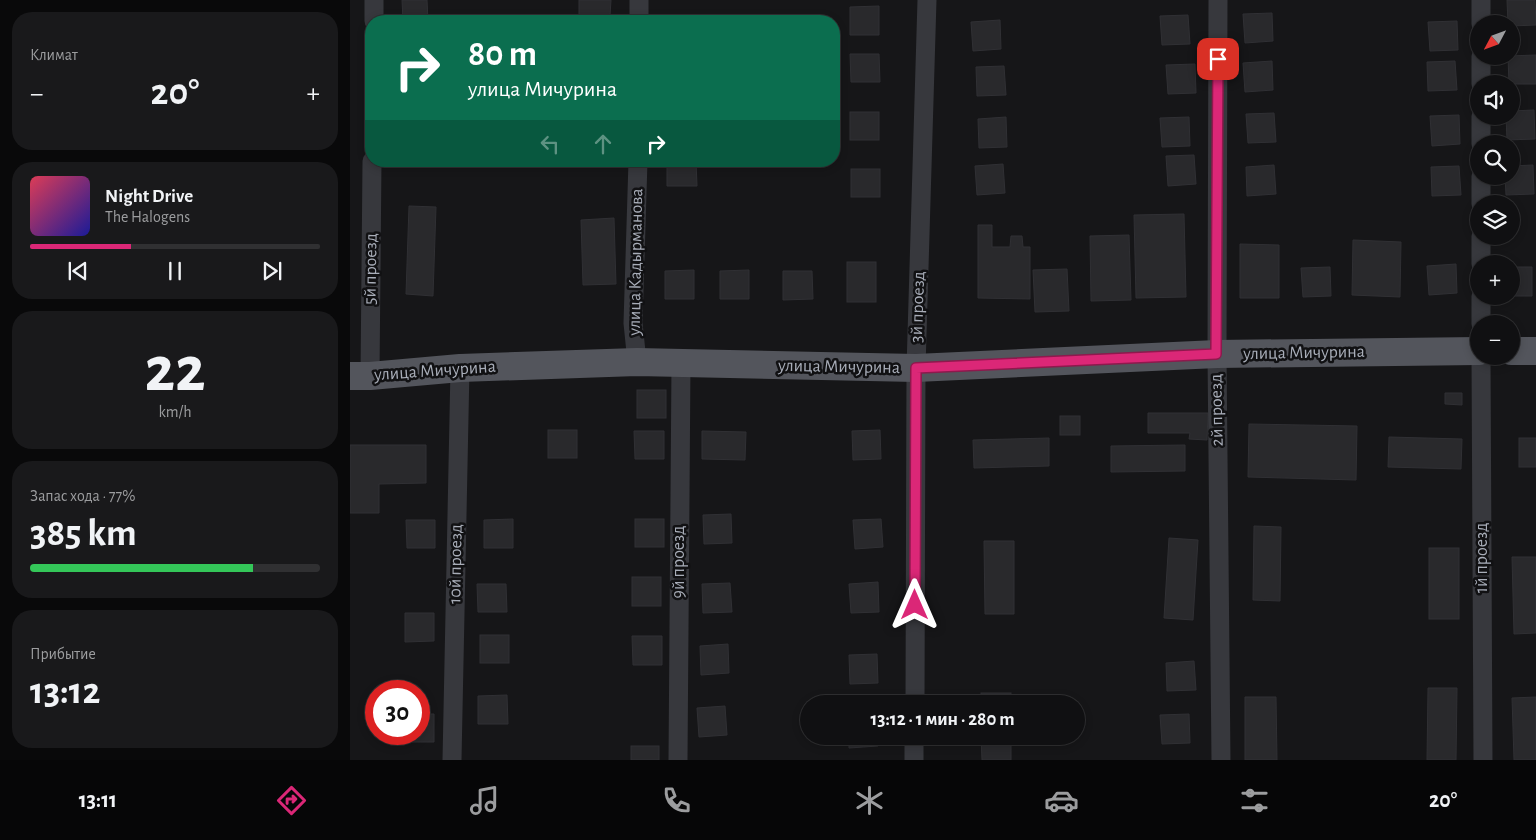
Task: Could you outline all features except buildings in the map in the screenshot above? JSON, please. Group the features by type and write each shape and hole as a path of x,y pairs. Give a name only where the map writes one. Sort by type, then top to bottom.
{"main road":[{"name":"улица Мичурина","path":"360,376 460,368 637,362 916,368 1216,354 1470,351"},
{"path":"1520,351 1536,351"}],"street":[{"path":"374,0 374,15"},
{"path":"639,0 639,15"},
{"name":"3й проезд","path":"915,695 916,368 927,0"},
{"name":"2й проезд","path":"1218,0 1216,354 1221,760"},
{"path":"1481,0 1481,15"},
{"name":"5й проезд","path":"360,376 372,167"},
{"name":"улица Кадырманова","path":"637,362 633,323 638,167"},
{"name":"9й проезд","path":"678,760 681,364"},
{"name":"1й проезд","path":"1481,365 1483,760"},
{"name":"10й проезд","path":"452,760 460,368"},
{"path":"914,745 914,760"}],"route":[{"path":"915,605 916,368 1216,354 1218,59"}]}
